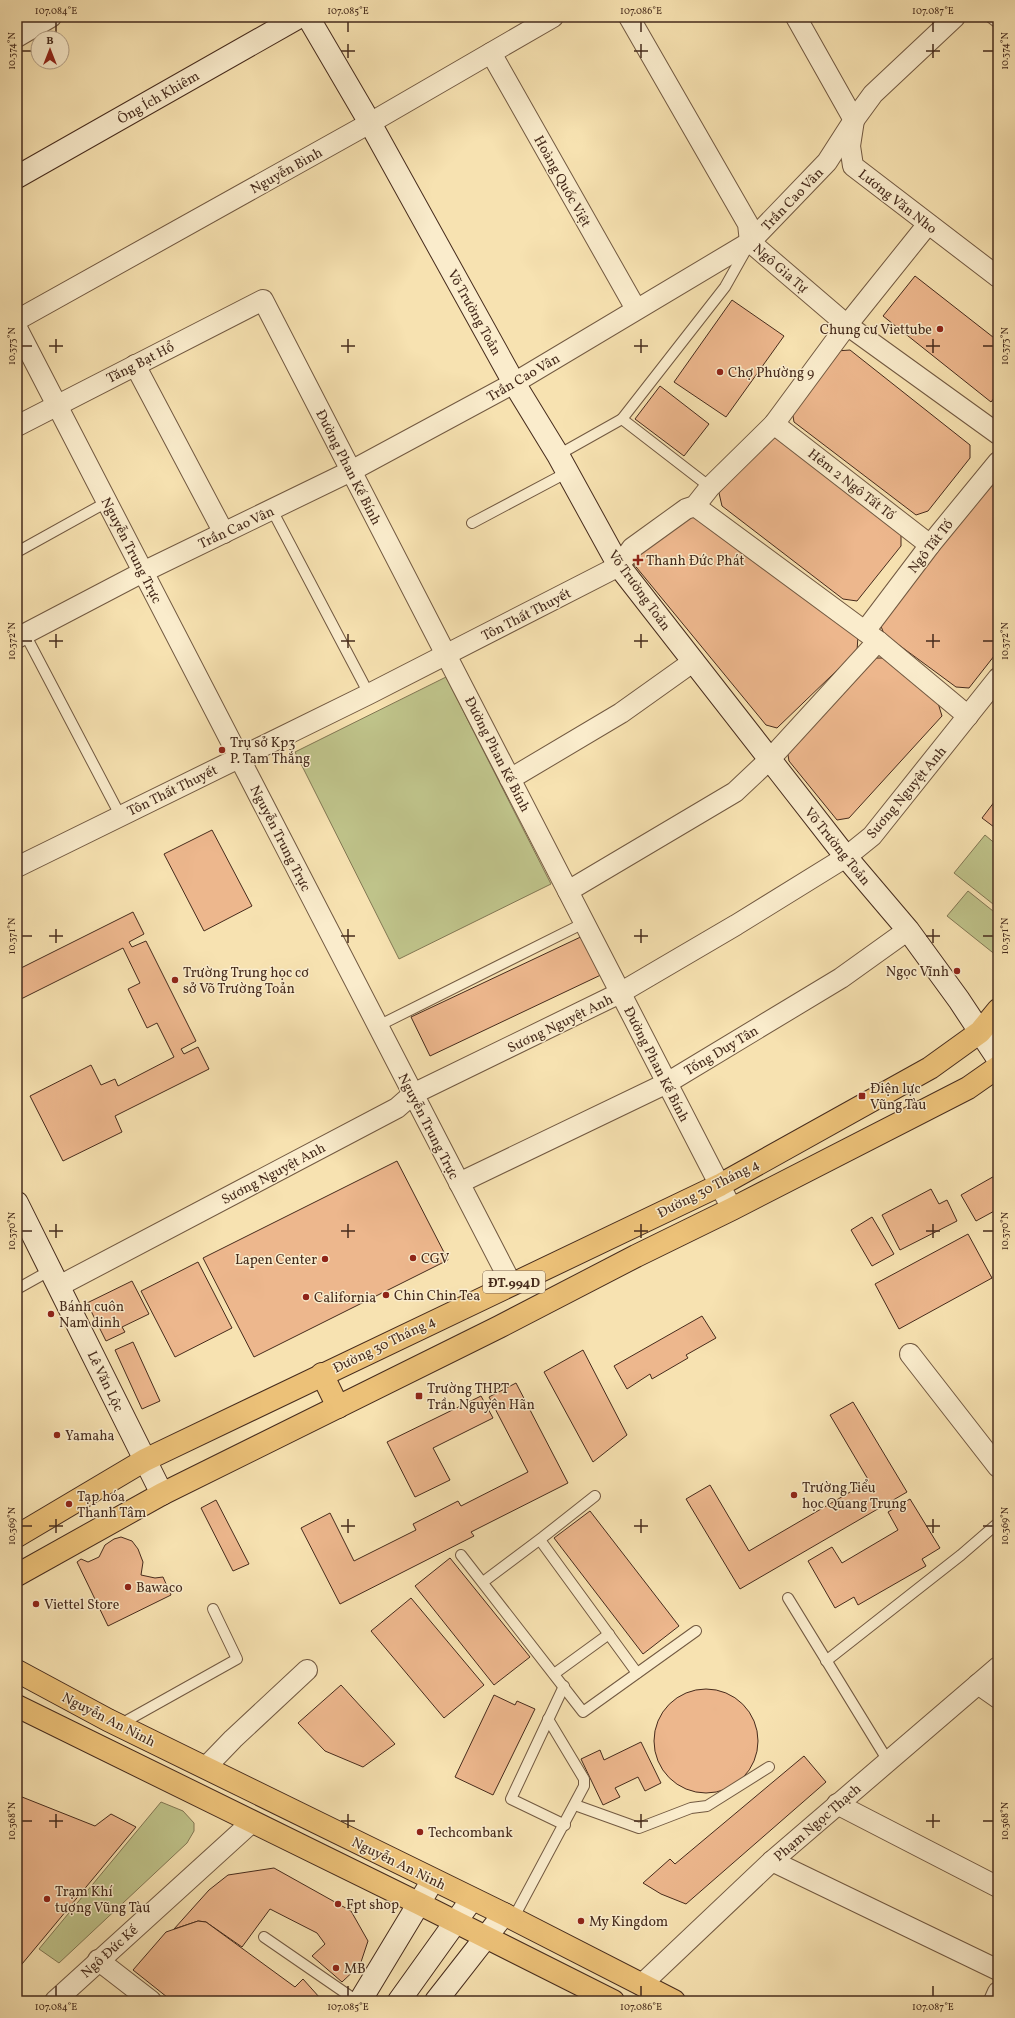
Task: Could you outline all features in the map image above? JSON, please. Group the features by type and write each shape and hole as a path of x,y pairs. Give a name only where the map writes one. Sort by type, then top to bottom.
{"main road":[{"name":"Đường 30 Tháng 4","path":"17,1536 145,1460 511,1283 720,1185 930,1068 980,1032 998,1010"},
{"name":"Đường 30 Tháng 4","path":"17,1575 162,1494 499,1328 636,1256 732,1210 968,1088 998,1067"},
{"path":"322,1374 338,1407"},
{"name":"Nguyễn An Ninh","path":"17,1671 119,1725 472,1899 674,2001"},
{"name":"Nguyễn An Ninh","path":"17,1706 457,1922 613,2001"}],"street":[{"path":"17,37 51,17"},
{"name":"Ông Ích Khiêm","path":"17,177 299,17"},
{"name":"Võ Trường Toản","path":"308,17 370,123 514,383 563,464 619,566 846,857 908,930 998,1059"},
{"name":"Nguyễn Bình","path":"17,320 370,123 553,17"},
{"name":"Ngô Gia Tự","path":"629,17 748,224 750,242 847,325 998,434"},
{"path":"796,17 854,120"},
{"name":"Trần Cao Vân","path":"21,636 143,572 351,471 514,383 750,242 828,162 854,120 873,94 955,17"},
{"name":"Hoàng Quốc Việt","path":"491,53 636,309"},
{"name":"Lương Văn Nho","path":"854,120 850,146 853,166 998,277"},
{"name":"Tôn Thất Thuyết","path":"17,867 120,815 369,694 619,566 632,548 686,509 695,506 710,487 774,424 847,325 928,224"},
{"name":"Tăng Bạt Hổ","path":"17,426 263,300"},
{"name":"Đường Phan Kế Bính","path":"263,300 732,1210"},
{"name":"Nguyễn Trung Trực","path":"17,328 511,1283"},
{"path":"135,365 224,533"},
{"name":"Hẻm 2 Ngô Tất Tố","path":"774,424 930,545"},
{"name":"Ngô Tất Tố","path":"568,891 735,792 770,759 871,636 930,545 998,462"},
{"path":"695,506 871,636 968,716"},
{"path":"510,778 621,713 694,661"},
{"name":"Sương Nguyệt Anh","path":"55,1278 397,1108 413,1094 620,993 736,925 846,857 872,836 998,678"},
{"name":"Tống Duy Tân","path":"459,1183 667,1083 842,978 908,930"},
{"name":"Lê Văn Lộc","path":"17,1203 162,1494"},
{"path":"910,1354 998,1467"},
{"name":"Phạm Ngọc Thạch","path":"641,1985 772,1861 998,1666"},
{"path":"206,1767 233,1739 307,1670"},
{"path":"978,1684 998,1698"},
{"path":"837,1804 998,1887"},
{"name":"Ngô Đức Kế","path":"55,2001 98,1960 252,1822"},
{"path":"772,1861 998,1970"},
{"path":"359,2001 420,1904 433,1880"},
{"path":"399,2001 472,1899"},
{"path":"436,2001 488,1938 508,1917"},
{"path":"98,1960 151,2001"},
{"path":"994,2001 998,1992"}],"lane":[{"path":"990,17 998,22"},
{"path":"472,523 563,464 622,419 725,287 750,242"},
{"path":"622,419 710,487"},
{"path":"17,552 107,502"},
{"path":"272,510 369,694"},
{"path":"21,636 120,815"},
{"path":"378,1026 584,923"},
{"path":"17,1289 55,1278"},
{"path":"482,1582 540,1540 595,1496"},
{"path":"826,1661 962,1555 998,1523"},
{"path":"540,1540 637,1673"},
{"path":"461,1555 583,1712 696,1631"},
{"path":"788,1598 888,1761"},
{"path":"119,1725 237,1659 213,1610"},
{"path":"554,1674 609,1634"},
{"path":"564,1686 511,1799 565,1825"},
{"path":"508,1917 565,1825 584,1786 584,1779 548,1719"},
{"path":"575,1805 639,1828 691,1808 707,1806 769,1767"},
{"path":"264,1937 359,2001"}],"green space":[{"path":"446,677 551,884 399,959 295,752"},
{"path":"985,835 998,846 998,908 954,873"},
{"path":"968,891 998,915 997,956 947,916"},
{"path":"161,1802 183,1811 194,1823 194,1831 187,1843 59,1963 39,1949"}],"building":[{"name":"Chung cư Viettube","path":"915,276 998,341 998,393 991,402 883,316"},
{"path":"732,300 784,336 726,417 674,382"},
{"path":"850,350 970,445 970,458 928,511 916,515 794,422 792,410 836,351"},
{"path":"660,386 709,424 684,456 635,419"},
{"path":"766,435 778,436 901,533 901,546 857,601 843,599 722,506 719,493"},
{"path":"990,476 998,483 998,651 969,688 956,687 884,634 879,621"},
{"path":"696,511 858,636 857,651 777,728 766,725 632,562 634,550"},
{"path":"872,658 883,658 938,703 942,716 849,818 837,820 789,761 787,749"},
{"path":"998,797 998,830 982,818"},
{"path":"212,830 252,906 204,931 164,854"},
{"path":"133,912 144,934 129,942 132,947 146,941 196,1041 181,1049 184,1054 198,1047 209,1069 115,1116 122,1132 63,1161 30,1096 91,1065 101,1085 115,1079 118,1086 174,1057 157,1023 147,1028 128,989 140,983 123,948 17,1001 17,970"},
{"path":"587,934 605,973 430,1056 411,1017"},
{"name":"Lapen Center","path":"397,1161 448,1260 254,1357 203,1258"},
{"path":"998,1174 998,1209 976,1221 961,1195"},
{"path":"931,1189 939,1204 947,1200 957,1221 900,1250 882,1215"},
{"path":"872,1217 894,1254 872,1266 851,1230"},
{"path":"968,1234 992,1278 899,1329 875,1284"},
{"path":"198,1262 232,1328 175,1357 141,1291"},
{"path":"132,1281 149,1314 122,1327 125,1332 106,1341 87,1303"},
{"path":"702,1316 716,1338 686,1355 688,1358 652,1379 650,1374 627,1389 614,1366"},
{"path":"133,1342 160,1401 142,1409 115,1350"},
{"path":"583,1350 627,1435 593,1462 544,1372"},
{"path":"516,1383 568,1483 471,1532 474,1536 340,1604 301,1528 330,1513 354,1561 416,1530 413,1524 458,1501 461,1506 528,1472 489,1397"},
{"path":"481,1396 493,1418 433,1448 450,1480 415,1497 387,1442"},
{"path":"853,1402 907,1492 740,1589 686,1499 710,1485 749,1551 869,1481 830,1415"},
{"path":"910,1499 940,1548 922,1559 926,1566 858,1605 854,1597 835,1608 808,1561 832,1547 842,1563 898,1530 888,1512"},
{"path":"216,1500 249,1564 233,1571 201,1508"},
{"path":"590,1511 679,1626 643,1654 554,1538"},
{"name":"Bawaco","path":"121,1537 132,1541 138,1549 143,1562 141,1575 155,1578 163,1577 171,1595 108,1626 77,1562 81,1559 88,1562 99,1557 105,1545 114,1539"},
{"path":"450,1558 530,1657 494,1685 415,1586"},
{"path":"411,1598 484,1685 444,1718 371,1631"},
{"path":"341,1685 395,1744 363,1767 325,1751 298,1723"},
{"path":"706,1689 726,1693 743,1704 754,1721 758,1741 754,1761 743,1778 726,1789 706,1793 686,1789 669,1778 658,1761 654,1741 658,1721 669,1704 686,1693"},
{"path":"494,1695 515,1705 517,1701 535,1709 493,1795 455,1777"},
{"path":"641,1742 661,1783 645,1791 638,1777 615,1788 620,1797 603,1805 581,1759 600,1750 604,1760"},
{"path":"804,1756 826,1782 686,1904 661,1894 643,1883 670,1859 675,1864"},
{"name":"Trạm Khí tượng Vũng Tàu","path":"17,1795 95,1826 111,1814 136,1827 17,1970"},
{"path":"274,1868 351,1911 368,1941 360,1965 342,1982 312,1956 325,1944 317,1933 270,1909 242,1947 206,1922 198,1921 174,1929 209,1890 228,1875"},
{"path":"198,1921 206,1922 295,1987 303,1979 320,1998 318,2001 172,2001 133,1970 166,1932"}],"place":[{"name":"Chung cư Viettube","path":"940,329"},
{"name":"Chợ Phường 9","path":"720,372"},
{"name":"Thanh Đức Phát","path":"638,560"},
{"name":"Trụ sở Kp3 P. Tam Thắng","path":"222,750"},
{"name":"Ngọc Vĩnh","path":"957,971"},
{"name":"Trường Trung học cơ sở Võ Trường Toản","path":"175,980"},
{"name":"Điện lực Vũng Tàu","path":"862,1096"},
{"name":"CGV","path":"413,1258"},
{"name":"Lapen Center","path":"325,1259"},
{"name":"Chin Chin Tea","path":"386,1295"},
{"name":"California","path":"306,1297"},
{"name":"Bánh cuôn Nam dinh","path":"51,1314"},
{"name":"Trường THPT Trần Nguyên Hãn","path":"419,1396"},
{"name":"Yamaha","path":"57,1435"},
{"name":"Trường Tiểu học Quang Trung","path":"794,1495"},
{"name":"Tạp hóa Thanh Tâm","path":"69,1504"},
{"name":"Bawaco","path":"128,1587"},
{"name":"Viettel Store","path":"36,1604"},
{"name":"Techcombank","path":"420,1832"},
{"name":"Trạm Khí tượng Vũng Tàu","path":"47,1899"},
{"name":"Fpt shop","path":"338,1904"},
{"name":"My Kingdom","path":"581,1921"},
{"name":"MB","path":"336,1968"}]}
